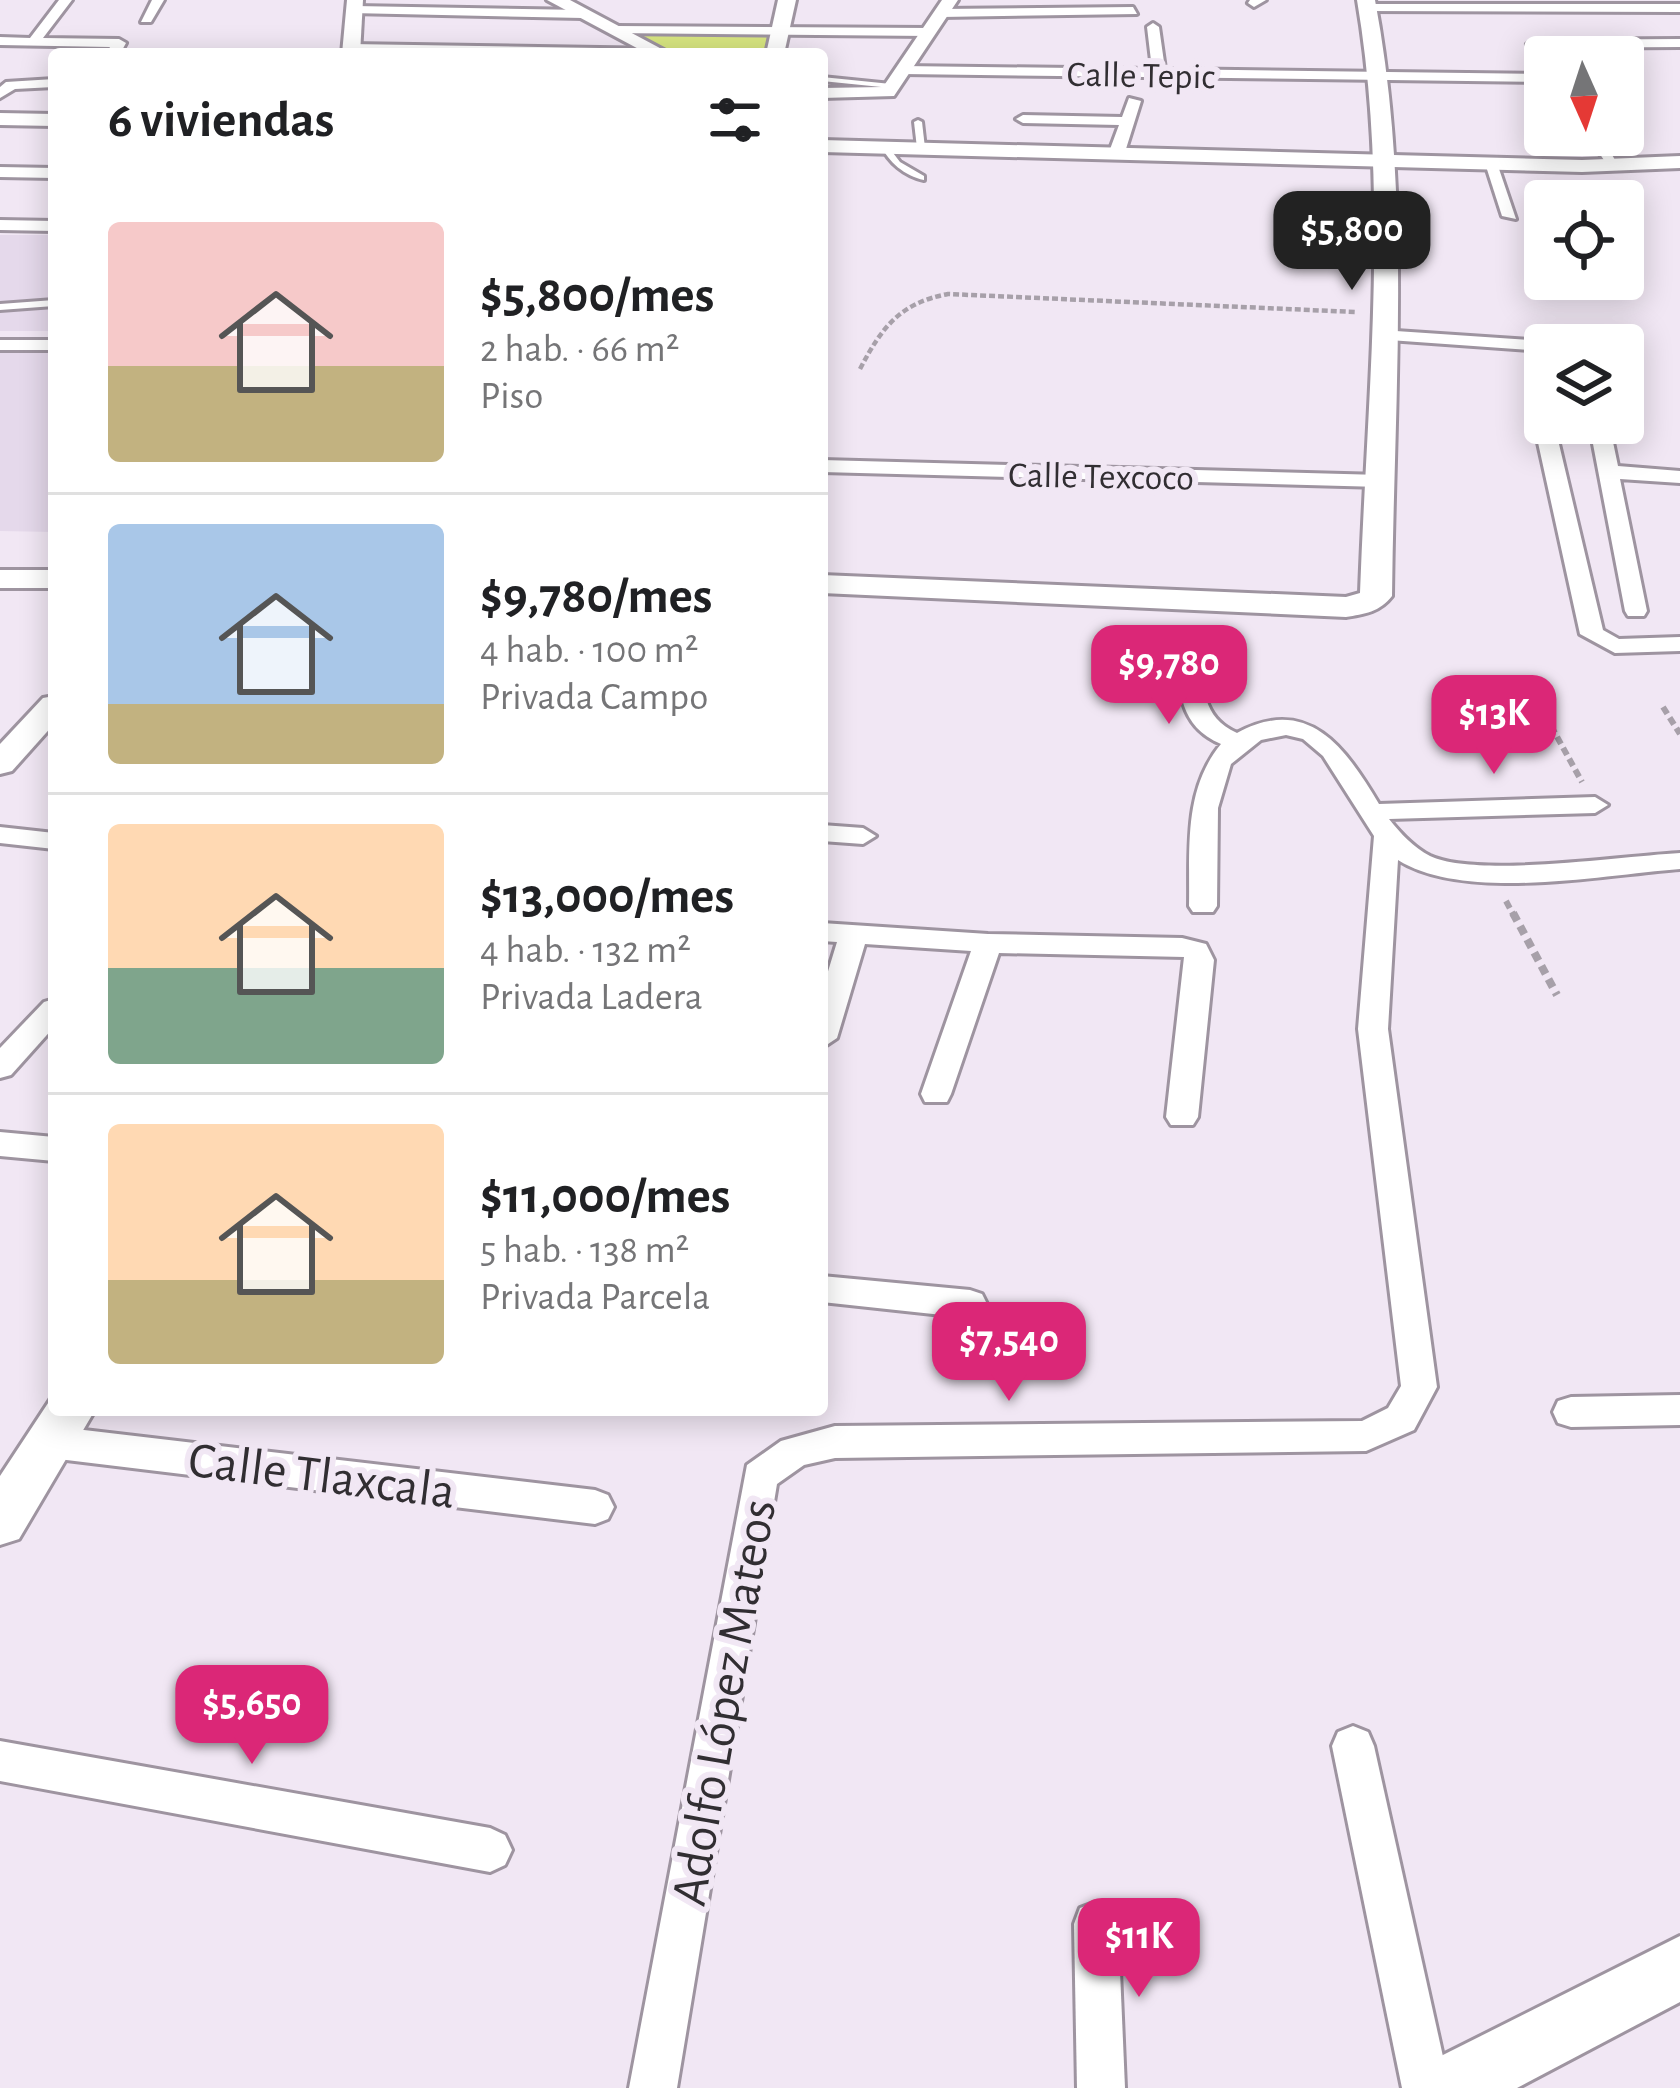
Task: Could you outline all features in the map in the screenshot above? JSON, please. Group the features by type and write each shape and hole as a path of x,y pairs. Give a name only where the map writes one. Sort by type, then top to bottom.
{"main road":[{"path":"556,0 652,48"},
{"path":"777,48 787,0"},
{"path":"828,584 1031,596 1365,604 1376,596 1387,159 1367,4"},
{"path":"0,579 48,579"},
{"path":"0,1522 60,1426"},
{"path":"1448,2088 1680,1968"}],"street":[{"path":"34,41 66,0"},
{"path":"146,19 158,0"},
{"path":"924,0 947,5 1133,11"},
{"path":"1367,4 1680,8"},
{"path":"1511,4 1529,36"},
{"path":"350,48 355,5 583,14"},
{"path":"893,83 947,5"},
{"path":"1153,27 1159,74"},
{"path":"617,30 929,32"},
{"path":"0,41 116,48"},
{"path":"1644,43 1680,43"},
{"name":"Calle Tepic","path":"828,92 893,83 1159,74 1214,81 1524,78"},
{"path":"0,94 11,85 48,83"},
{"path":"1117,152 1134,101"},
{"path":"0,118 48,120"},
{"path":"1023,119 1127,121"},
{"path":"828,146 1615,166 1680,161"},
{"path":"1608,156 1615,166"},
{"path":"1489,163 1510,216"},
{"path":"0,172 48,172"},
{"path":"0,225 48,226"},
{"path":"1382,324 1524,343"},
{"path":"0,345 48,345"},
{"path":"1549,444 1592,634 1603,644 1615,646 1680,644"},
{"path":"1603,444 1636,611"},
{"name":"Calle Texcoco","path":"828,466 1381,482"},
{"path":"1609,472 1680,477"},
{"path":"1188,652 1197,716 1207,732 1234,741"},
{"path":"6,750 48,711"},
{"path":"1203,906 1207,795 1219,758 1234,741 1289,726 1314,732 1330,746 1378,825 1430,866 1490,870 1680,861"},
{"path":"1378,825 1595,806"},
{"name":"Adolfo López Mateos","path":"653,2088 760,1476 794,1452 835,1442 1366,1436 1401,1419 1420,1388 1372,1029 1378,825"},
{"path":"828,833 863,836"},
{"path":"0,835 48,841"},
{"path":"828,932 1196,951 1200,960 1182,1117"},
{"path":"828,1018 854,934"},
{"path":"936,1094 988,943"},
{"path":"0,1067 48,1015"},
{"path":"0,1144 48,1148"},
{"path":"828,1289 970,1304"},
{"path":"1570,1412 1680,1410"},
{"name":"Calle Tlaxcala","path":"60,1426 595,1507"},
{"path":"1353,1746 1426,2088"},
{"path":"0,1761 490,1850"},
{"path":"1096,1924 1101,2088"}],"lane":[{"path":"828,80 893,83"},
{"path":"917,122 921,148"},
{"path":"884,147 897,164 921,178"},
{"path":"0,307 48,303"}],"path":[{"path":"860,369 885,319 920,298 948,294 1382,324"},
{"path":"1663,707 1680,734"},
{"path":"1545,715 1595,806"},
{"path":"1490,870 1557,995"}],"shaded area":[{"path":"0,235 48,235 48,331 0,331"},
{"path":"0,353 48,353 48,532 0,531"}],"green space":[{"path":"634,33 772,34 769,48 664,48"}]}
